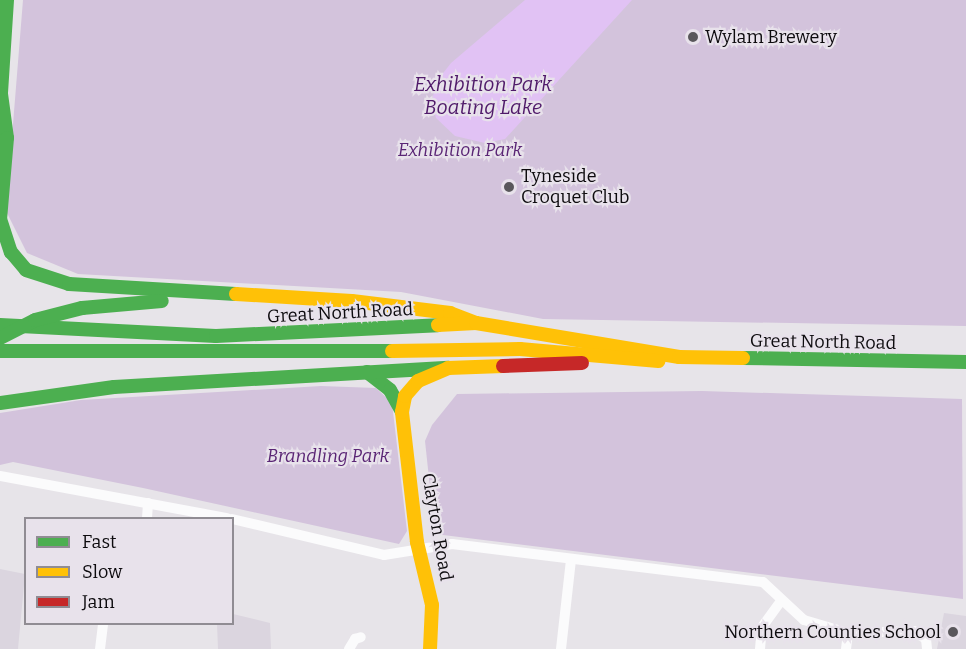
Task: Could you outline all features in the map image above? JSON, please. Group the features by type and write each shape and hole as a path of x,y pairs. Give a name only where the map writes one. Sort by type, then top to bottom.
{"main road":[{"path":"0,100 7,0"},
{"path":"1,94 7,138 0,219 11,252 27,270 45,278 108,287 211,296 393,305 450,313 476,323"},
{"path":"0,338 35,320 82,308 211,296"},
{"name":"Great North Road","path":"0,326 216,336 476,323 679,357 966,362"},
{"name":"Great North Road","path":"0,351 216,354 520,349 651,362 679,357"},
{"path":"0,404 39,395 190,382 448,368 651,362"},
{"path":"402,412 405,396 418,381 448,368"},
{"path":"367,372 390,390 402,412"},
{"name":"Clayton Road","path":"402,412 419,549 432,605 430,649"}],"street":[{"path":"0,476 217,517"},
{"path":"147,517 148,503"},
{"path":"234,519 384,555 452,544 763,582 781,602 804,620 848,633 914,631 926,639 927,649"},
{"path":"561,649 571,560"},
{"path":"760,649 762,627 781,602"},
{"path":"100,649 103,625"},
{"path":"846,649 848,633"},
{"path":"349,649 354,639 361,637"}],"shaded area":[{"path":"0,569 24,574 24,585 18,649 0,649"},
{"name":"Northern Counties School","path":"944,613 966,616 966,649 937,649"},
{"path":"234,614 270,623 271,649 218,649 217,625 234,625"}],"green space":[{"name":"Exhibition Park","path":"23,0 966,0 966,326 543,319 401,292 78,274 27,253 6,211"},
{"name":"Brandling Park","path":"321,386 376,388 392,403 407,531 399,544 13,462 0,465 0,413 81,400"},
{"path":"702,391 962,399 963,599 435,534 425,441 432,425 457,394"}],"water":[{"name":"Exhibition Park Boating Lake","path":"525,0 632,0 505,139 485,143 455,136 436,118 432,100 437,81 451,63"}],"traffic: fast":[{"path":"7,0 1,94 7,138 0,219 11,252 26,270 69,284 236,294"},
{"path":"0,338 35,320 82,308 162,301"},
{"path":"0,325 216,336 438,325"},
{"path":"0,351 392,351"},
{"path":"743,358 966,362"},
{"path":"0,403 114,387 448,368"},
{"path":"367,372 390,390 402,412"}],"traffic: slow":[{"path":"236,294 352,301 450,313 476,323"},
{"path":"438,325 476,323 679,357 743,358"},
{"path":"392,351 520,349 658,361"},
{"path":"430,649 432,605 417,542 402,412 405,396 418,381 448,368 503,366"}],"traffic: jam":[{"path":"503,366 582,363"}],"place":[{"name":"Wylam Brewery","path":"693,37"},
{"name":"Tyneside Croquet Club","path":"509,187"},
{"name":"Northern Counties School","path":"953,632"}]}
